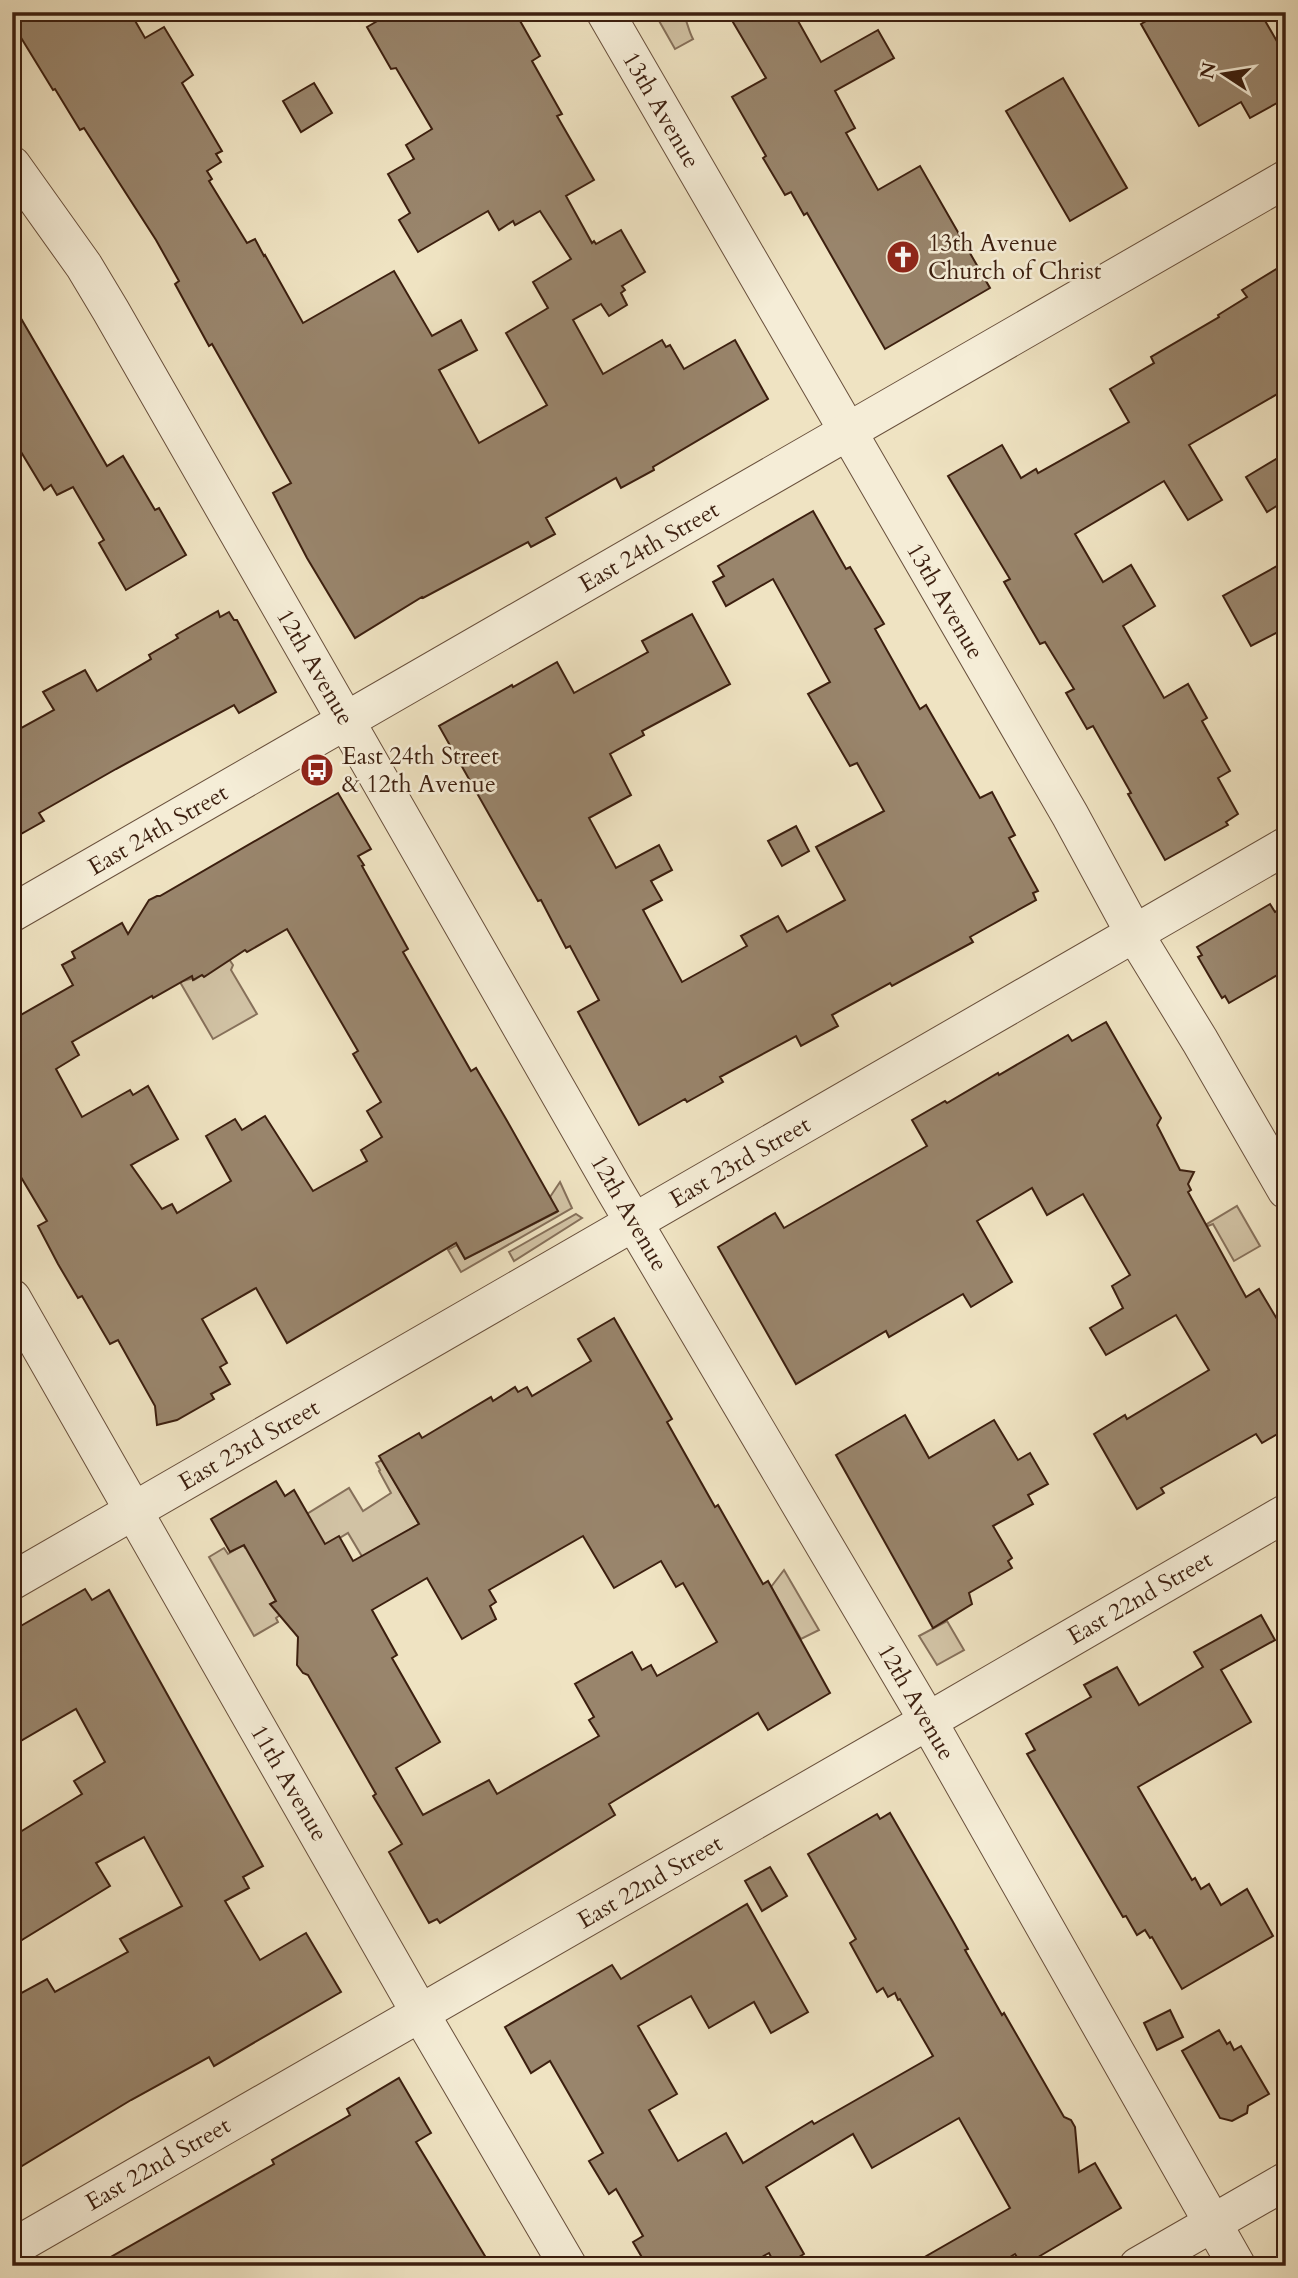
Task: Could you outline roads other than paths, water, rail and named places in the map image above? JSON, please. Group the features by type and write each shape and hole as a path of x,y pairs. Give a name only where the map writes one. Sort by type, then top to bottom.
{"street":[{"name":"13th Avenue","path":"605,12 1070,815 1134,933 1286,1190"},
{"name":"12th Avenue","path":"12,165 90,277 635,1223 928,1721 1237,2266"},
{"name":"East 24th Street","path":"12,913 1286,179"},
{"name":"East 23rd Street","path":"12,1581 1286,846"},
{"name":"11th Avenue","path":"12,1298 420,2013 568,2266"},
{"name":"East 22nd Street","path":"12,2248 1286,1513"},
{"path":"1138,2266 1286,2181"}],"place":[{"name":"13th Avenue Church of Christ","path":"903,257"},
{"name":"East 24th Street & 12th Avenue","path":"317,770"}]}
